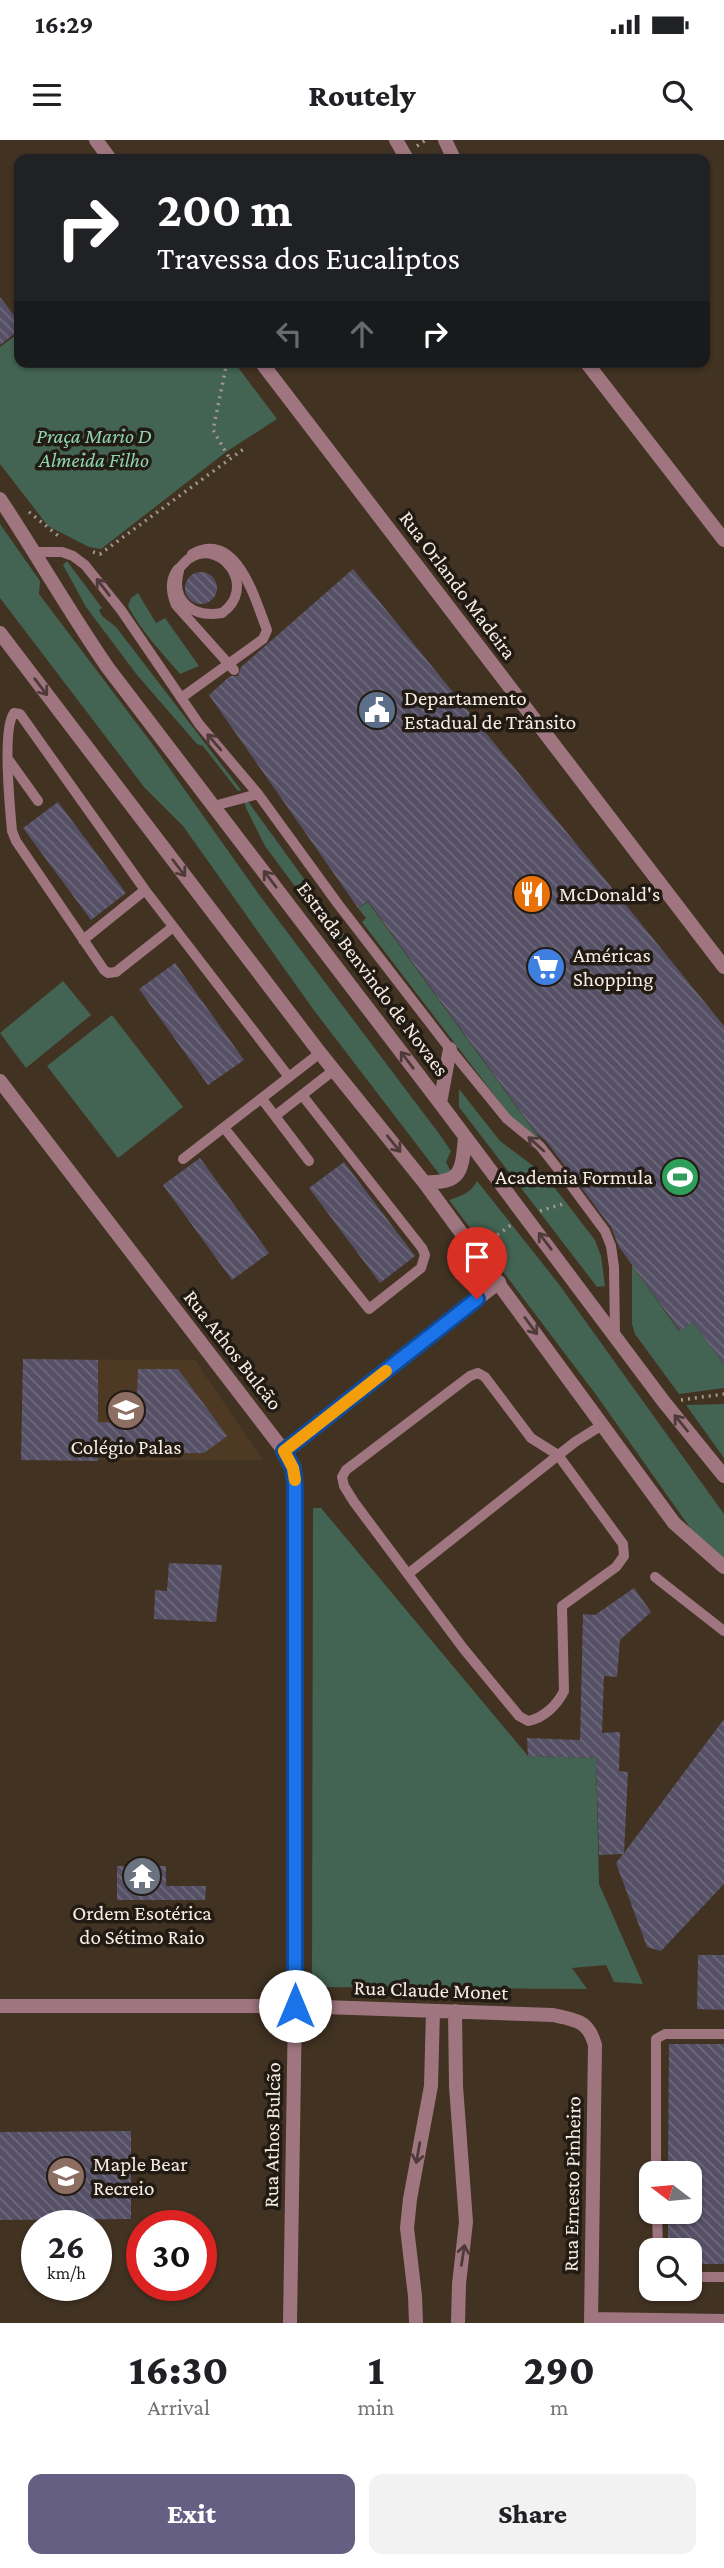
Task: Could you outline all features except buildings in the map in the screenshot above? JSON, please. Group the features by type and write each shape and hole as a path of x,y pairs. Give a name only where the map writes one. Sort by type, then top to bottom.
{"street":[{"name":"Rua Orlando Madeira","path":"266,368 724,967"},
{"path":"591,368 724,540"},
{"name":"Estrada Benvindo de Novaes","path":"0,499 67,608 108,668 664,1402 724,1476"},
{"path":"0,633 320,1053 424,1182 674,1523 724,1567"},
{"path":"440,1103 450,1049"},
{"name":"Rua Athos Bulcão","path":"0,1081 284,1451 293,1468 295,2006 290,2323"},
{"path":"424,1182 443,1183 453,1179 463,1160 465,1137"},
{"path":"284,1451 499,1282"},
{"name":"Rua Claude Monet","path":"0,2007 295,2006 553,2015 583,2023 591,2032 595,2045"},
{"path":"415,2323 415,2296 407,2228 411,2190 431,2086 433,2011"},
{"path":"455,2011 456,2086 466,2222 458,2284 458,2323"},
{"name":"Rua Ernesto Pinheiro","path":"592,2321 595,2045"},
{"path":"431,2086 456,2086"},
{"path":"592,2321 724,2321"}],"lane":[{"path":"181,698 266,635 265,626 246,580 235,560 216,549 195,552 186,559 180,568 177,579 177,589 189,608 198,614 222,613 231,607 237,596 236,575 221,558 200,554 189,558 180,568 174,573 172,595 176,605 234,670"},
{"path":"35,552 62,552 85,565 121,610 199,724 258,794 323,884 450,1049 507,1119 540,1146 605,1231 611,1246 614,1267 615,1334"},
{"path":"173,927 112,974 104,970 16,841 12,831 8,758 10,719 14,713 18,713 145,890 289,1077"},
{"path":"8,758 38,801"},
{"path":"214,806 258,794"},
{"path":"83,940 145,890"},
{"path":"183,1159 320,1053"},
{"path":"275,1116 334,1070"},
{"path":"225,1129 369,1309 421,1268 425,1255 302,1095"},
{"path":"262,1099 310,1161"},
{"path":"478,1373 485,1377 531,1438 558,1455 623,1544 624,1556 616,1567 562,1606 564,1691 559,1701 538,1719 528,1721 519,1716 408,1574 344,1486 342,1477 346,1470 470,1376 478,1373"},
{"path":"408,1574 558,1455 602,1424"},
{"path":"655,1577 724,1631"},
{"path":"656,2161 656,2039 665,2034 724,2034"},
{"path":"702,2277 724,2277"}],"path":[{"path":"226,368 213,430 230,459"},
{"path":"88,551 100,554 245,448"},
{"path":"27,509 65,541"},
{"path":"664,1402 724,1394"}],"shaded area":[{"name":"Colégio Palas","path":"23,1359 195,1360 263,1460 21,1460"}],"green space":[{"name":"Praça Mario D Almeida Filho","path":"14,337 14,368 239,368 277,419 226,452 101,549 89,547 48,526 0,464 0,347"},
{"path":"0,524 40,581 39,594 153,745 260,896 440,1135 451,1151 446,1162 451,1172 440,1175 313,1009 183,826 144,787 0,598"},
{"path":"67,561 102,608 99,610 102,616 116,627 241,790 238,791 203,746 197,744 137,675 86,607 63,565"},
{"path":"138,593 156,623 165,618 199,666 180,674 159,650 128,606 131,598"},
{"path":"244,800 247,800 434,1058 433,1069 430,1069 265,846"},
{"path":"368,902 542,1142 518,1126 362,922 366,918 358,908"},
{"path":"63,981 91,1015 26,1068 0,1033"},
{"path":"112,1015 183,1107 118,1158 47,1066"},
{"path":"459,1089 500,1141 544,1174 595,1240 601,1256 605,1286 597,1287 459,1107"},
{"path":"477,1181 558,1283 724,1514 724,1563 693,1532 597,1396 449,1200 469,1191"},
{"path":"632,1265 679,1331 693,1322 724,1365 724,1388 679,1394 635,1334 632,1324"},
{"path":"724,1404 724,1458 686,1405"},
{"path":"313,1508 321,1508 528,1756 596,1758 599,1884 643,1984 614,1982 606,1965 572,1968 587,1989 312,1987"}],"slow traffic":[{"path":"295,1480 293,1468 284,1451 386,1371"}],"place":[{"name":"Departamento Estadual de Trânsito","path":"377,710"},
{"name":"McDonald's","path":"532,894"},
{"name":"Américas Shopping","path":"546,967"},
{"name":"Academia Formula","path":"680,1177"},
{"name":"Colégio Palas","path":"126,1410"},
{"name":"Ordem Esotérica do Sétimo Raio","path":"142,1876"},
{"name":"Maple Bear Recreio","path":"66,2176"}],"route":[{"path":"295,2006 295,1485 293,1468 284,1451 477,1299"}]}
